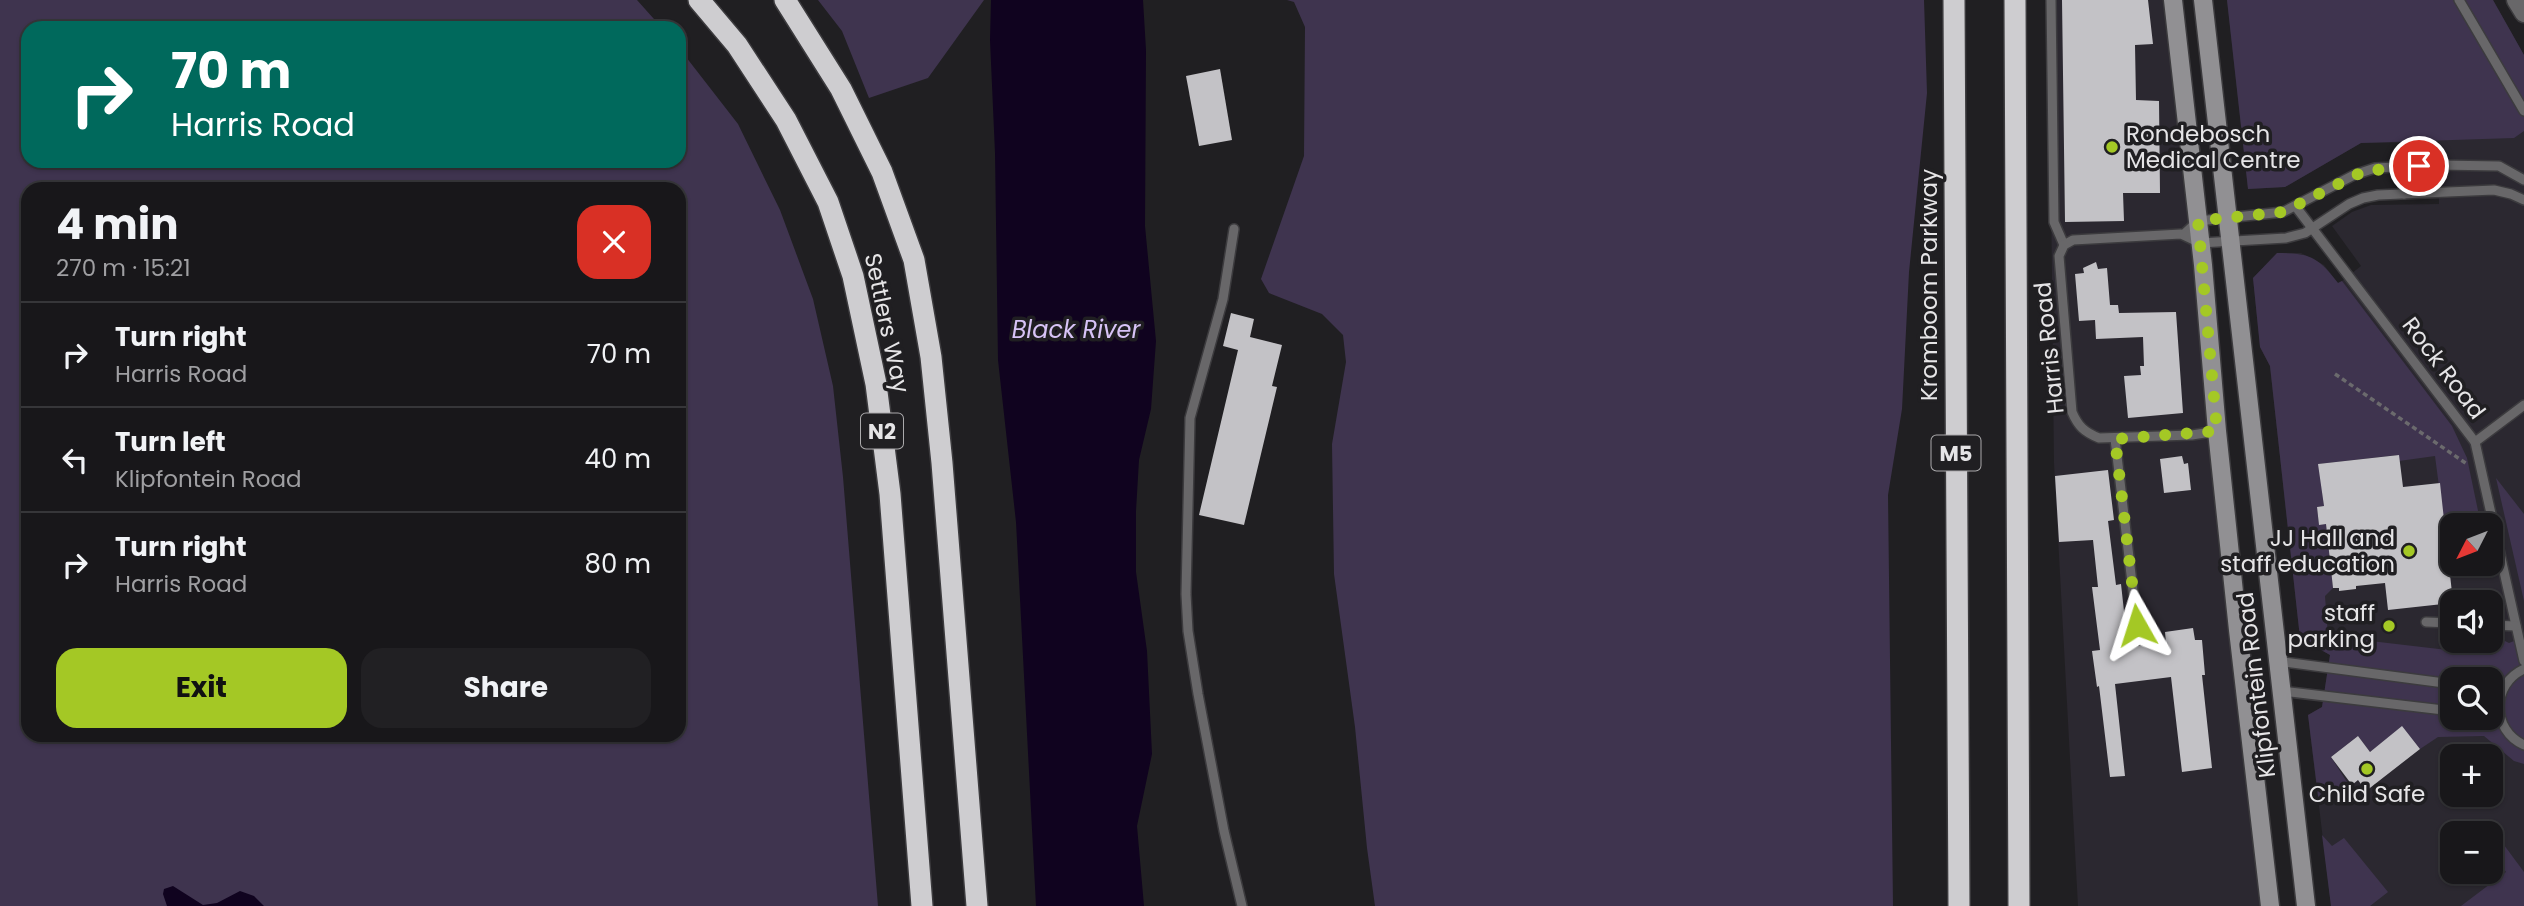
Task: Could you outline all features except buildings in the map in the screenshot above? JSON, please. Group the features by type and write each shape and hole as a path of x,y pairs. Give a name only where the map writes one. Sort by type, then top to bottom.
{"highway":[{"name":"Settlers Way","path":"699,0 737,44 786,120 828,202 853,276 876,384 890,494 922,906"},
{"name":"Settlers Way","path":"785,0 841,89 882,172 914,260 931,356 941,450 976,906"},
{"name":"Kromboom Parkway","path":"1954,0 1959,906"},
{"path":"2015,0 2019,906"}],"main road":[{"name":"Klipfontein Road","path":"2173,0 2198,221 2217,431 2270,906"},
{"name":"Klipfontein Road","path":"2203,0 2305,906"}],"street":[{"path":"2516,0 2524,13"}],"lane":[{"path":"2051,0 2054,222 2064,245 2073,240 2184,234 2200,243 2286,238 2313,228 2363,198 2494,190 2524,200"},
{"path":"2459,0 2524,111"},
{"path":"2184,234 2198,221 2283,212 2364,171 2400,167 2498,166 2524,180"},
{"path":"2400,167 2404,194"},
{"name":"Rock Road","path":"2296,207 2475,442 2524,661"},
{"path":"1234,229 1223,299 1190,418 1186,594 1188,631 1198,694 1224,831 1242,906"},
{"name":"Harris Road","path":"2064,245 2059,256 2071,412 2077,424 2087,433 2099,438 2115,439 2217,431"},
{"path":"2475,442 2524,405"},
{"path":"2115,439 2137,625"},
{"path":"2426,622 2440,623"},
{"path":"2503,626 2516,626"},
{"path":"2277,661 2440,682"},
{"path":"2503,689 2511,677 2524,669"},
{"path":"2281,691 2440,710"},
{"path":"2503,726 2524,745"}],"path":[{"path":"2335,374 2469,465 2480,463"}],"shaded area":[{"path":"0,0 637,0 656,21 21,21 21,168 686,168 686,57 738,124 780,210 813,299 833,386 843,477 878,906 0,906"},
{"path":"818,0 984,0 928,78 869,98 842,31"},
{"path":"1287,0 1924,0 1927,93 1909,272 1902,409 1888,495 1893,906 1375,906 1334,574 1332,444 1346,362 1343,335 1322,314 1269,293 1261,279 1304,156 1305,27 1294,2"},
{"path":"2049,0 2173,0 2270,906 2078,906 2054,463"},
{"path":"2227,0 2493,0 2524,55 2524,906 2331,906 2308,715 2322,707 2330,655 2300,638 2270,366 2260,347 2253,278 2277,253 2301,253 2324,265 2338,283 2342,281 2361,266 2332,226 2352,212 2371,205 2439,204 2439,142 2361,143 2285,187 2248,189"},
{"path":"2227,0 2493,0 2524,55 2524,131 2514,138 2361,143 2285,187 2248,189"},
{"path":"2277,253 2312,258 2325,267 2338,283 2342,281 2452,426 2467,458 2478,513 2442,513 2435,456 2399,461 2398,455 2319,464 2324,506 2317,507 2319,524 2326,524 2333,588 2325,596 2328,636 2440,649 2440,653 2490,655 2503,653 2503,640 2509,643 2524,637 2524,764 2514,761 2503,752 2503,744 2494,744 2484,736 2438,737 2420,749 2402,727 2370,752 2358,736 2331,757 2347,782 2319,804 2308,715 2322,707 2330,655 2300,638 2270,366 2260,347 2253,278"},
{"path":"2496,478 2524,514 2524,601"},
{"path":"2322,835 2332,846 2344,838 2388,892 2370,906 2331,906"},
{"path":"2503,846 2524,872 2524,906 2461,906 2490,884 2503,884 2503,874 2506,872 2503,868"}],"water":[{"name":"Black River","path":"991,0 1143,0 1146,50 1145,226 1156,341 1151,409 1139,460 1136,511 1136,572 1147,651 1152,754 1137,826 1144,906 1036,906 1016,522 998,360"},
{"path":"173,886 203,905 217,903 240,891 254,896 264,906 167,906 164,889"}],"place":[{"name":"Rondebosch Medical Centre","path":"2112,147"},
{"name":"JJ Hall and staff education","path":"2409,551"},
{"name":"staff parking","path":"2389,626"},
{"name":"Child Safe","path":"2367,769"}],"route":[{"path":"2137,625 2115,439 2217,431 2198,221 2283,212 2364,171 2419,166"}]}
